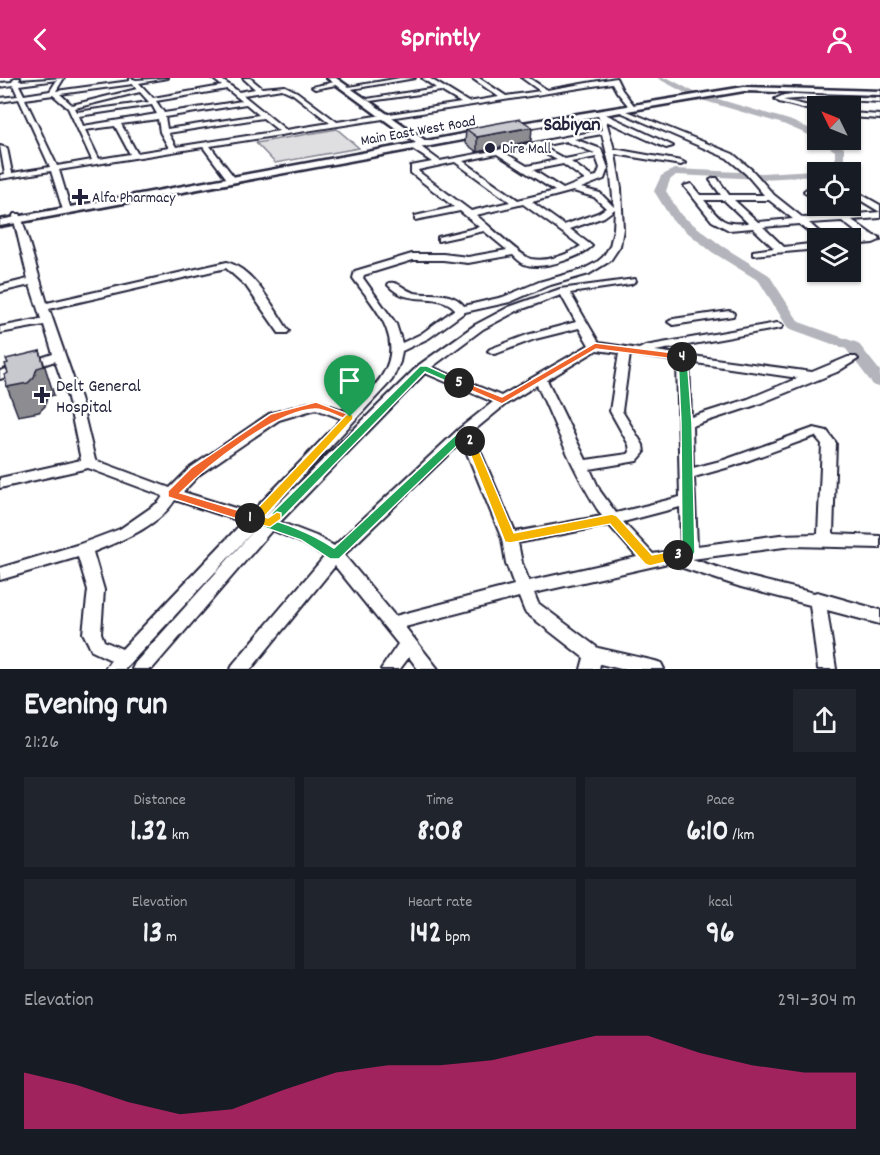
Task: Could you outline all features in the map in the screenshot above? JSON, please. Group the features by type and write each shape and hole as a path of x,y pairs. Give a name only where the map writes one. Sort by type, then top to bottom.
{"main road":[{"path":"341,83 370,99 423,143"},
{"path":"341,83 389,115"},
{"name":"Main East West Road","path":"504,126 521,128 724,91 771,87 879,95"},
{"name":"Main East West Road","path":"0,221 222,179 628,108"},
{"name":"Main East West Road","path":"423,143 493,128"}],"street":[{"path":"0,100 132,80 165,78"},
{"path":"215,78 285,133"},
{"path":"246,78 260,90"},
{"path":"315,87 412,78"},
{"path":"425,78 466,103"},
{"path":"475,78 505,98"},
{"path":"526,78 545,91"},
{"path":"0,85 16,81 58,80 79,89"},
{"path":"58,80 54,88 55,93 72,111 96,161"},
{"path":"132,80 153,102 161,116 164,132 174,151"},
{"path":"3,148 4,176 614,80 628,108 727,154 751,174 771,197 808,228"},
{"path":"16,81 54,168 66,209"},
{"path":"176,87 190,94 202,104"},
{"path":"72,111 153,102 228,87"},
{"path":"238,94 280,87 291,90 335,124"},
{"path":"72,111 140,89"},
{"path":"370,99 441,89"},
{"path":"807,107 784,102 778,97 847,93 865,116"},
{"path":"80,129 248,102"},
{"path":"398,349 433,330 461,310 502,301 543,284 592,269 609,257 617,242 619,204 611,151 601,114"},
{"path":"601,114 630,130 669,146"},
{"path":"164,132 264,116"},
{"path":"861,116 880,117"},
{"path":"117,123 135,156"},
{"path":"457,160 564,228 587,246 562,259 538,263 528,262 413,171 417,167 499,152 535,142 545,143 605,131"},
{"path":"418,218 520,202 561,192 592,181 603,172 600,154 591,147 566,139"},
{"path":"535,142 592,181"},
{"path":"423,143 438,163"},
{"path":"206,146 222,179"},
{"path":"611,151 681,163"},
{"path":"499,152 561,192"},
{"path":"526,169 600,154"},
{"path":"714,180 727,198 782,250"},
{"path":"688,186 723,225 732,228 880,215"},
{"path":"564,228 602,215 611,208 597,195 573,188"},
{"path":"698,198 771,197"},
{"path":"861,197 880,209"},
{"path":"841,216 877,239"},
{"path":"17,218 34,281 74,398 89,463"},
{"path":"441,239 486,228"},
{"path":"861,241 877,239"},
{"path":"756,253 807,247"},
{"path":"141,669 262,521 350,417 388,377 396,363 398,349 394,327 358,278 359,273 412,257 434,256 468,260 513,252"},
{"path":"43,307 227,265 234,267 251,287 283,331"},
{"path":"84,549 96,590 92,633 98,646 119,664 262,521 423,368 494,317 564,291 632,280"},
{"path":"0,289 34,281"},
{"path":"393,285 411,296 441,297 458,305 461,310"},
{"path":"564,291 595,346"},
{"path":"673,322 729,314"},
{"path":"708,317 726,335"},
{"path":"0,330 47,321"},
{"path":"494,351 531,337 583,324"},
{"path":"628,350 777,326"},
{"path":"240,669 335,555 465,431 502,401 595,346 813,376"},
{"path":"580,466 632,458 637,453 636,445 616,411 628,350"},
{"path":"0,375 58,356"},
{"path":"683,357 687,423 689,552"},
{"path":"687,423 752,402 852,359"},
{"path":"423,368 502,401"},
{"path":"540,378 594,493 612,519 650,561"},
{"path":"0,574 84,549 125,533 165,506 172,494 195,471 274,417 316,405 350,417"},
{"path":"465,431 510,539 514,564 522,590 531,607 591,662 655,669"},
{"path":"688,474 728,463 814,432 822,434 829,443 825,540"},
{"path":"0,483 89,463 172,494 306,536 335,555 429,669"},
{"path":"510,539 612,519 688,500"},
{"path":"391,624 522,590 689,552 781,541 880,542"},
{"path":"667,557 741,581 880,616"},
{"path":"817,599 827,669"},
{"path":"390,669 408,645"}],"shaded area":[{"path":"337,129 359,148 275,163 256,143"}],"building":[{"path":"520,119 532,127 477,137 466,129"},
{"path":"40,351 44,366 37,368 34,377 28,383 7,387 5,375 8,373 5,364 8,363 6,359"}],"waterway":[{"path":"661,78 692,93"},
{"path":"708,99 786,122 807,131"},
{"path":"840,150 840,162 816,173 762,176 674,172 665,178 660,191 676,217 717,249 764,278 793,325 852,346 880,382"}],"place":[{"name":"Dire Mall","path":"490,148"},
{"name":"Alfa Pharmacy","path":"80,197"},
{"name":"Delt General Hospital","path":"42,395"}],"district":[{"name":"Sabiyan","path":"572,123"}],"route":[{"path":"350,417 254,520 265,522 270,523 423,368 502,401 595,346 683,357 687,423 689,552 650,561 612,519 510,539 465,431 335,555 306,536 270,523 254,520 172,494 195,471 274,417 316,405 350,417"}]}
